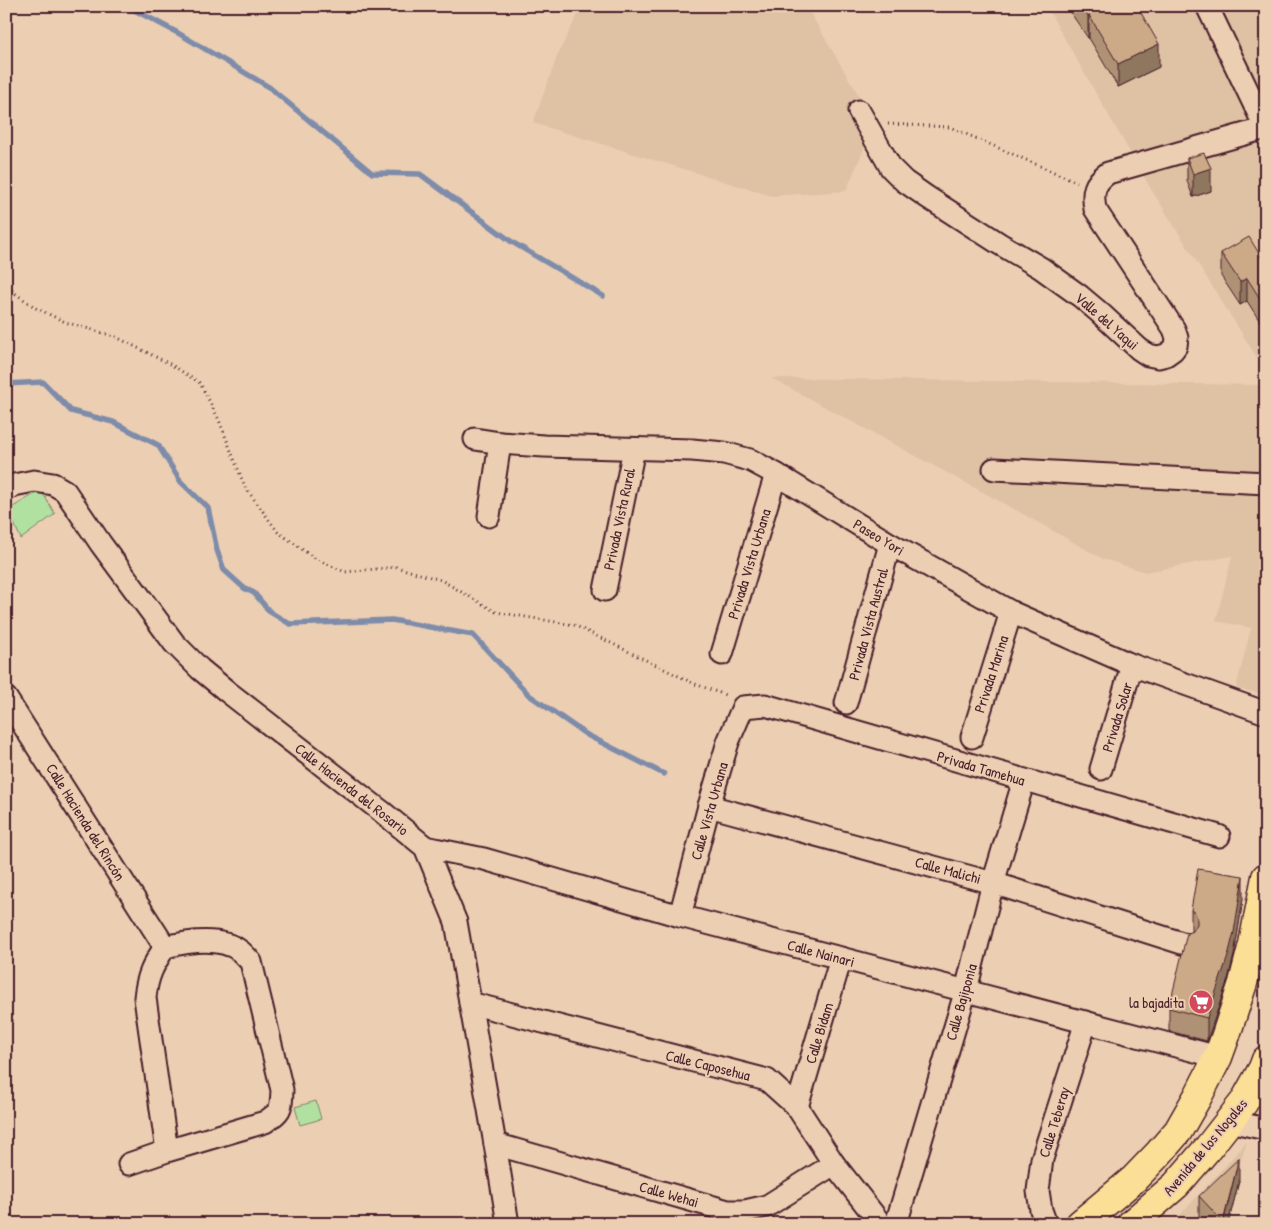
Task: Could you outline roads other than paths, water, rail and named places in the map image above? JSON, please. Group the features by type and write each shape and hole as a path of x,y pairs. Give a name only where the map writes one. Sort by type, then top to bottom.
{"main road":[{"name":"Avenida de los Nogales","path":"1080,1224 1134,1179 1159,1154 1178,1131 1218,1057 1245,975 1266,878"},
{"name":"Avenida de los Nogales","path":"1131,1224 1176,1185 1229,1122 1265,1068"}],"street":[{"path":"1207,6 1266,129"},
{"name":"Valle del Yaqui","path":"859,111 890,168 904,181 1000,244 1041,268 1080,296 1139,349 1148,355 1158,357 1166,355 1176,346 1177,338 1174,329 1094,209 1094,190 1099,180 1108,174 1266,129"},
{"name":"Paseo Yori","path":"475,439 500,443 692,450 724,453 750,460 890,544 1011,612 1132,665 1266,713"},
{"path":"489,516 500,443"},
{"name":"Privada Vista Rural","path":"605,590 634,449"},
{"path":"994,469 1266,483"},
{"name":"Privada Vista Urbana","path":"722,654 776,474"},
{"name":"Calle Hacienda del Rosario","path":"6,490 14,485 34,481 53,484 65,491 101,544 174,642 200,669 425,847 456,922 508,1224"},
{"name":"Privada Vista Austral","path":"846,703 890,544"},
{"name":"Privada Marina","path":"972,737 1011,612"},
{"name":"Privada Solar","path":"1101,769 1132,665"},
{"name":"Calle Hacienda del Rincón","path":"6,698 165,947"},
{"name":"Privada Tamehua","path":"743,707 765,705 1219,836"},
{"name":"Calle Vista Urbana","path":"680,916 728,742 743,707"},
{"name":"Calle Bajiponia","path":"896,1224 966,990 993,882 1024,780"},
{"name":"Calle Malichi","path":"709,806 993,882 1185,944"},
{"name":"Calle Nainari","path":"425,847 484,859 680,916 1218,1057"},
{"path":"128,1164 167,1150 265,1122 277,1115 282,1105 282,1090 251,962 239,950 224,943 177,944 165,947 154,964 146,984 145,998 167,1150"},
{"name":"Calle Bidam","path":"797,1107 841,958"},
{"name":"Calle Caposehua","path":"470,1003 767,1080 797,1107 834,1164 881,1224"},
{"name":"Calle Teberay","path":"1046,1224 1041,1210 1038,1191 1042,1159 1086,1022"},
{"path":"1229,1122 1266,1129"},
{"name":"Calle Wehai","path":"495,1144 728,1211 745,1212 767,1206 834,1164"}],"waterway":[{"path":"127,6 178,33 269,87 372,173 420,174 512,242 603,296"},
{"path":"6,384 43,382 71,411 113,422 158,445 181,482 208,508 217,550 224,570 244,588 254,593 270,612 290,624 392,620 473,635 529,695 587,735 664,774"}],"place":[{"name":"la bajadita","path":"1201,1002"}]}
